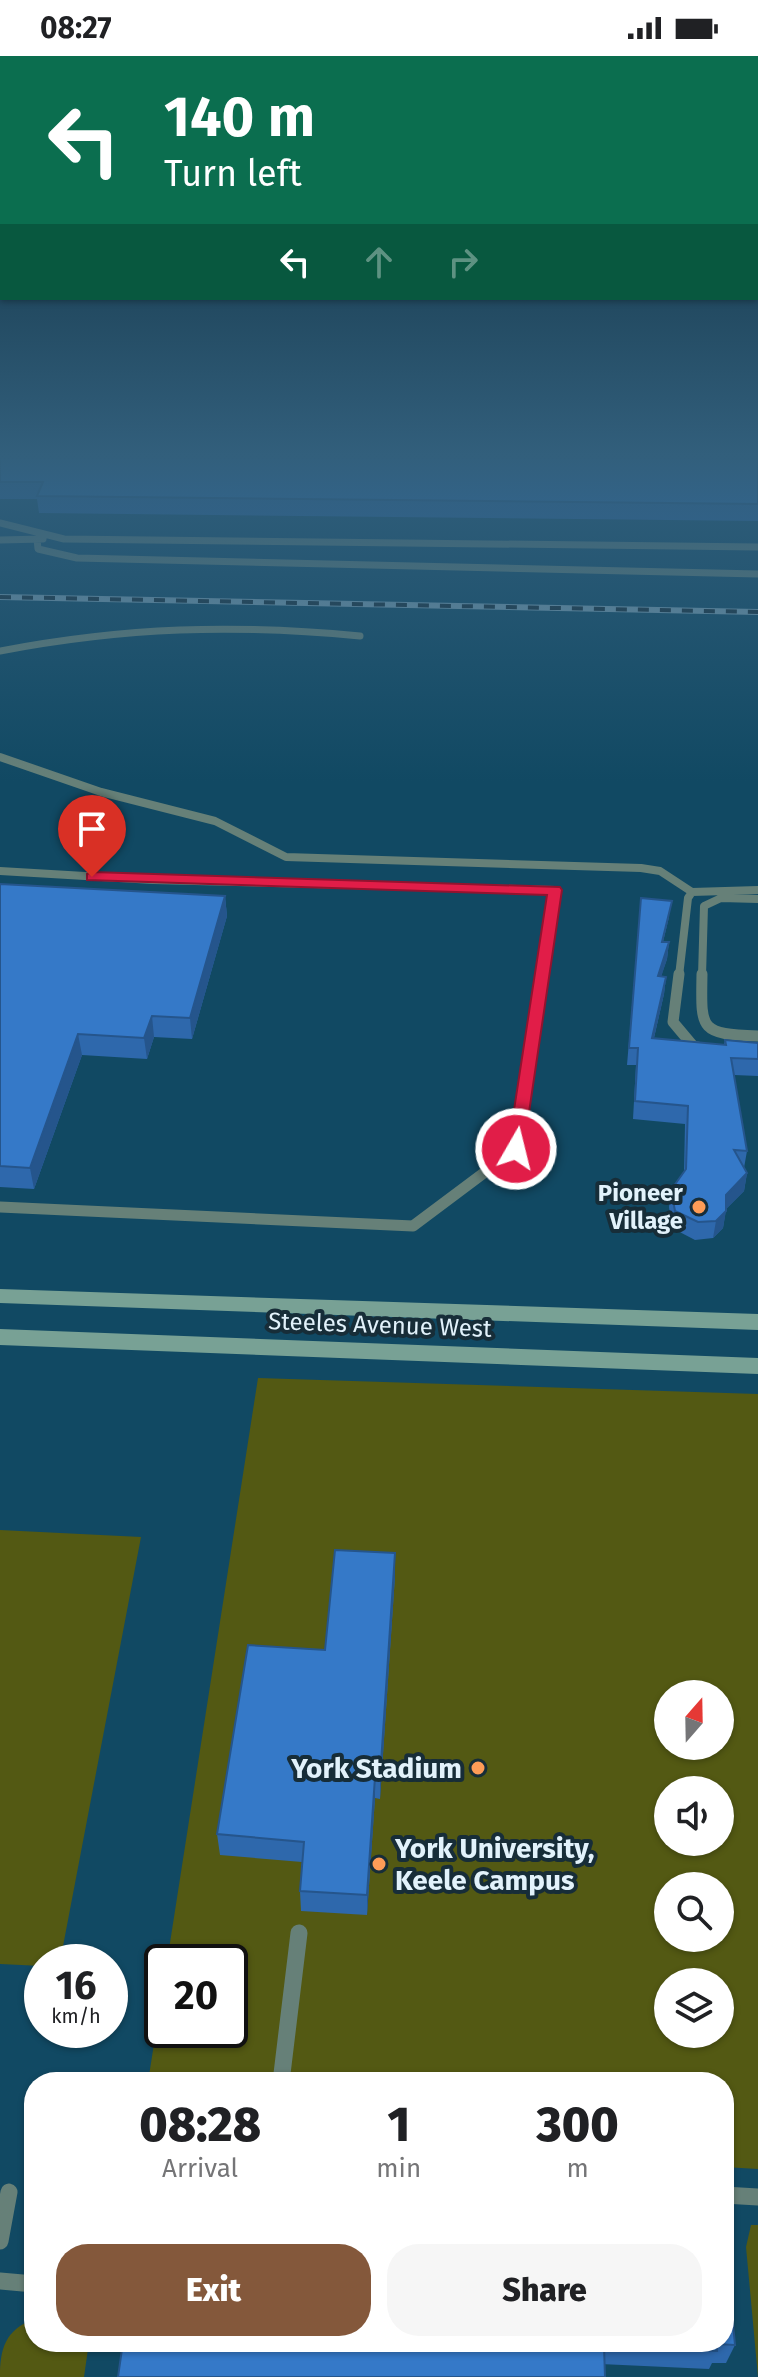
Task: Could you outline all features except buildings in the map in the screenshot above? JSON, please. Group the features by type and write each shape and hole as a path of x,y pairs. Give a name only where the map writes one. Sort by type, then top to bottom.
{"main road":[{"name":"Steeles Avenue West","path":"0,1296 758,1322"},
{"name":"Steeles Avenue West","path":"0,1337 758,1366"}],"lane":[{"path":"431,566 758,574"},
{"path":"0,651 68,637 174,628 262,628 360,636"},
{"path":"0,757 112,795 215,821 286,857 641,868 660,871 692,892 758,890"},
{"path":"0,871 153,880 555,890 516,1149 413,1226 0,1207"},
{"path":"692,892 687,903 673,1022 694,1047 715,1049"},
{"path":"758,899 721,898 704,906 701,1018 704,1027 714,1032 758,1036"},
{"path":"282,2072 299,1933"},
{"path":"0,2241 9,2192"},
{"path":"734,2196 758,2197"},
{"path":"0,2281 24,2283"}],"green space":[{"name":"York Stadium","path":"258,1378 758,1394 758,2169 734,2168 734,2072 150,2072 153,2048 248,2048 248,1944 170,1944"},
{"path":"0,1530 141,1537 63,1944 24,1944 24,1965 0,1964"},
{"path":"751,2225 758,2225 758,2377 746,2247"},
{"path":"24,2324 24,2352 88,2352 84,2377 0,2377 3,2349 16,2329"}],"railway":[{"path":"0,597 758,612"}],"place":[{"name":"Pioneer Village","path":"699,1207"},
{"name":"York Stadium","path":"478,1768"},
{"name":"York University, Keele Campus","path":"379,1864"}],"route":[{"path":"92,877 555,890 516,1149"}]}
